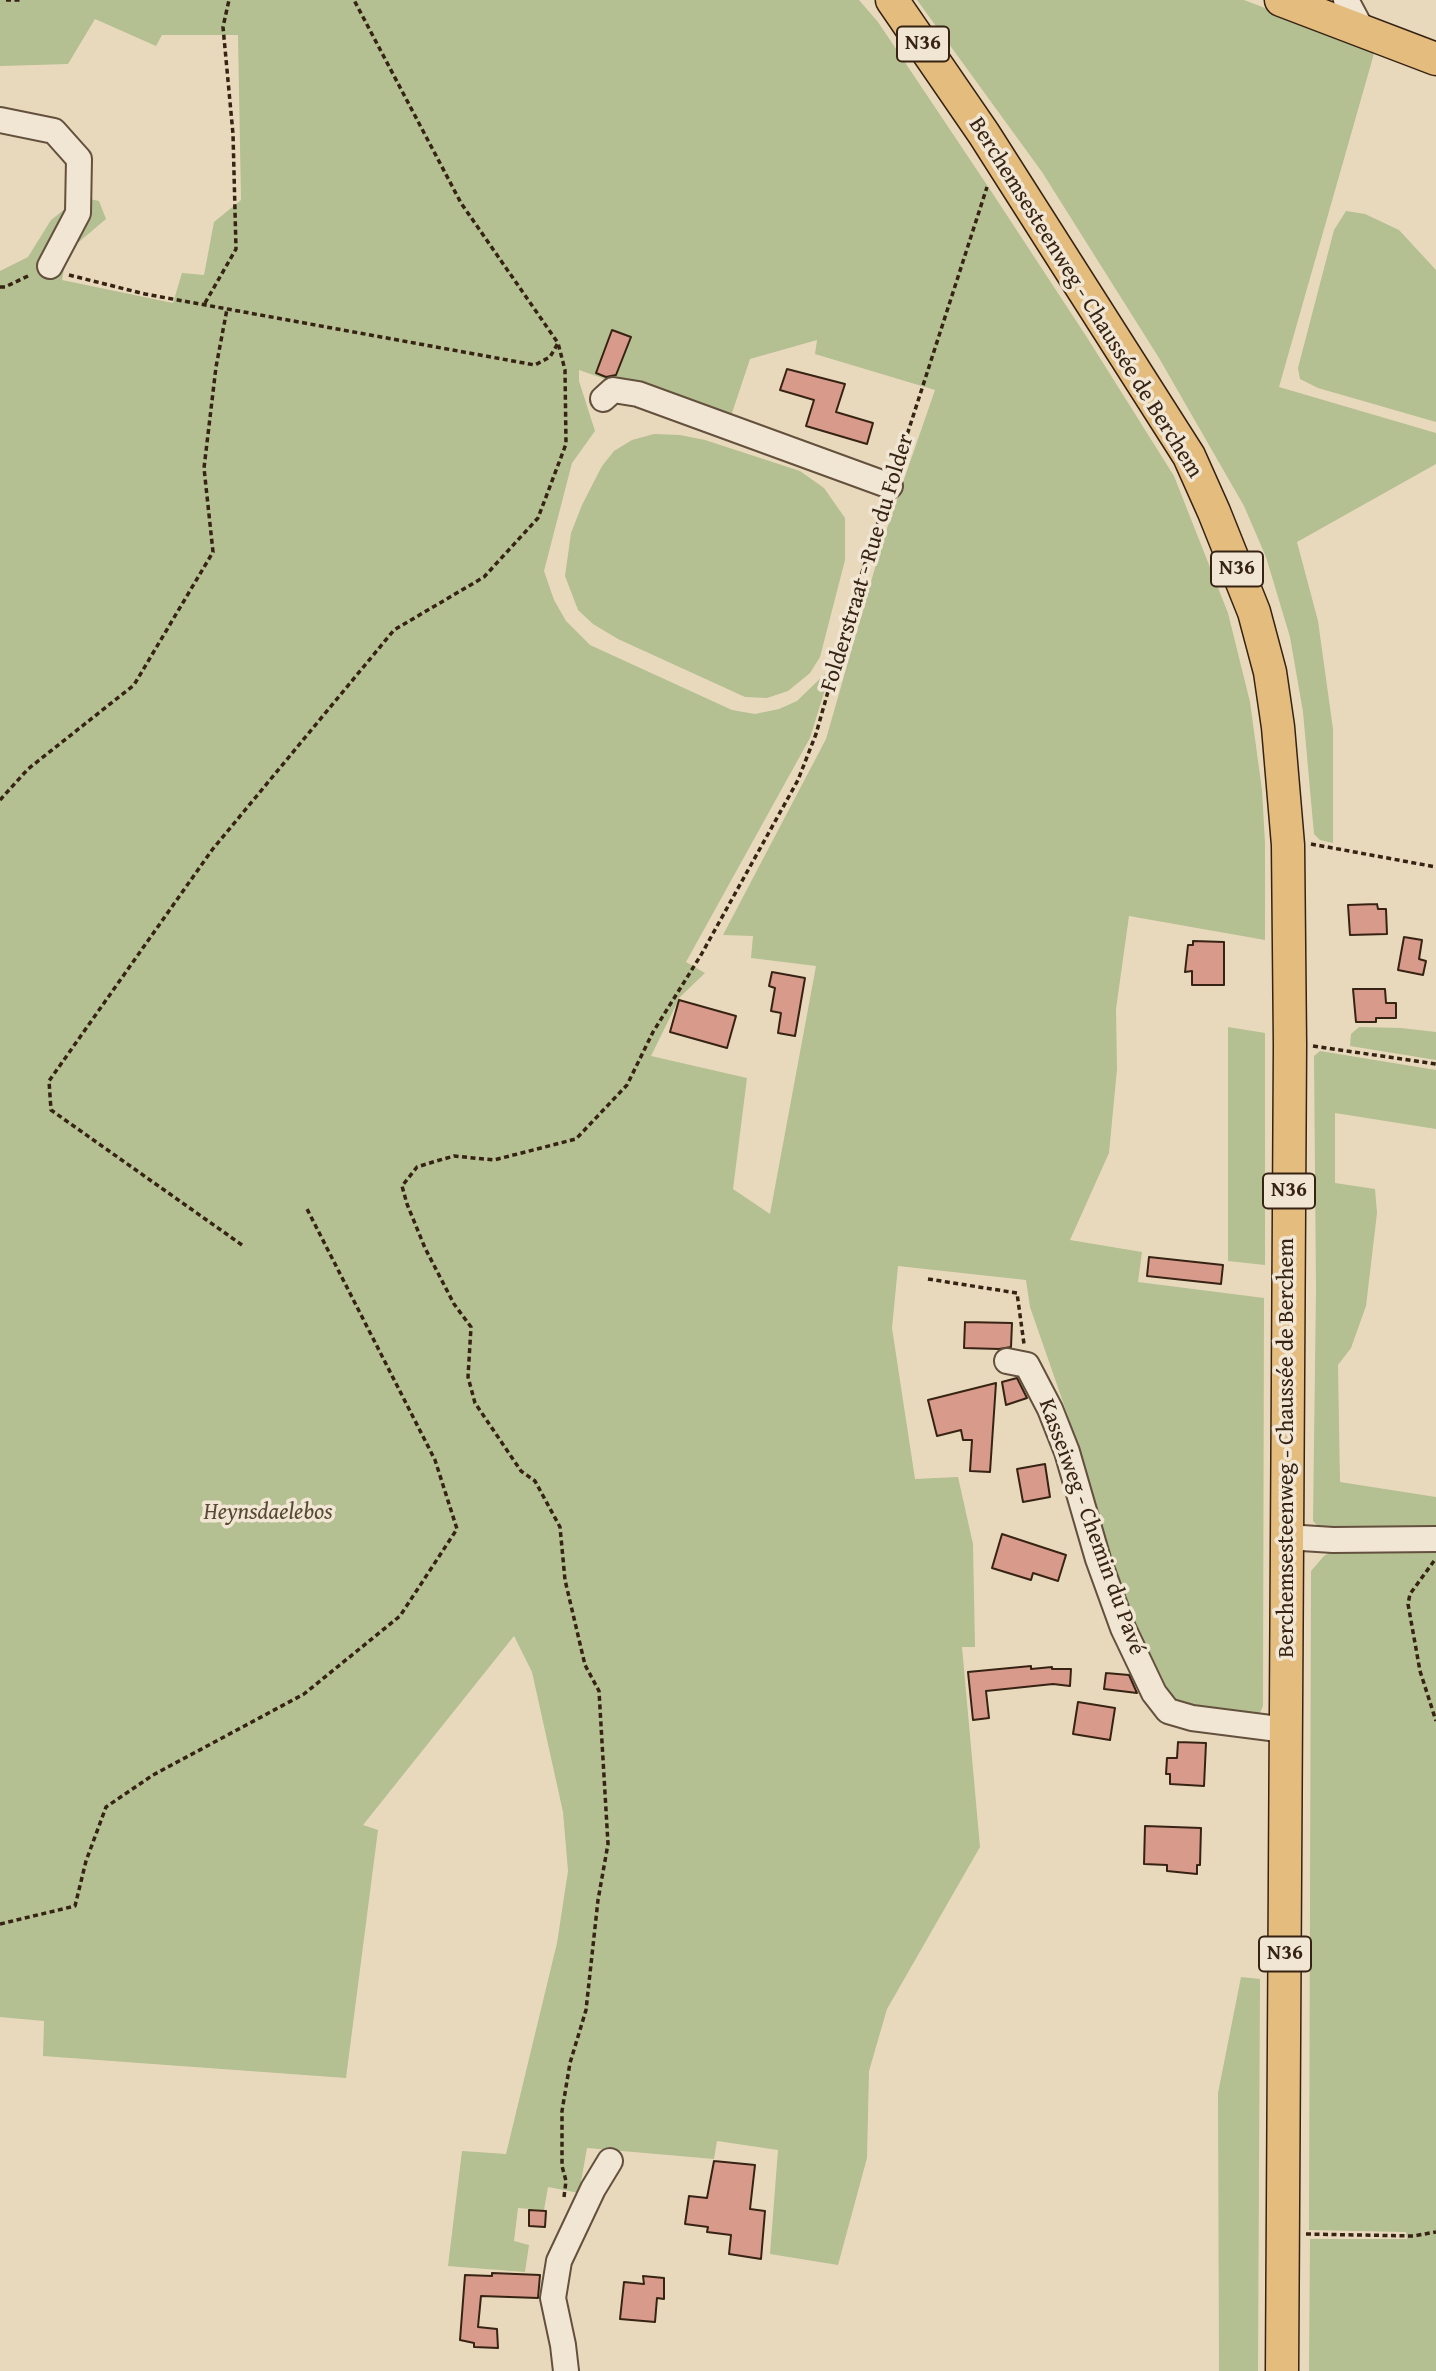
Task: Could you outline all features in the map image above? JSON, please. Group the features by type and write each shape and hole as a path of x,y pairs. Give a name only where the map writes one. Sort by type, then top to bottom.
{"main road":[{"name":"Berchemsesteenweg - Chaussée de Berchem","path":"892,0 998,155 1189,456 1254,612 1270,672 1278,727 1288,845 1290,1045 1282,2371"},
{"path":"1281,0 1436,59"}],"street":[{"path":"1346,0 1362,30"},
{"path":"0,120 54,131 79,159 78,213 50,266"},
{"path":"603,399 612,390 638,394 890,486"},
{"name":"Kasseiweg - Chemin du Pavé","path":"1017,1363 1050,1409 1067,1452 1098,1559 1123,1628 1154,1693 1168,1711 1192,1718 1286,1730"},
{"path":"1286,1537 1434,1550"},
{"path":"566,2371 564,2345 553,2298 559,2261 610,2161"}],"path":[{"path":"6,0 21,0"},
{"path":"205,303 236,250 234,146 223,27 229,0"},
{"path":"242,1245 51,1110 49,1081 212,850 394,630 484,577 538,518 566,444 565,370 558,343 461,203 354,0"},
{"name":"Folderstraat - Rue du Folder","path":"562,2207 566,2181 562,2166 562,2111 570,2063 586,2010 598,1900 608,1844 599,1691 585,1665 565,1580 560,1527 535,1481 521,1471 475,1403 468,1377 471,1327 454,1304 425,1248 402,1186 417,1167 433,1161 454,1156 494,1160 576,1139 627,1085 653,1032 701,955 798,780 812,745 859,582 998,155"},
{"path":"0,287 50,266 76,278 145,294 535,365 551,357 558,343"},
{"path":"0,800 28,769 134,685 213,552 204,468 216,367 227,309"},
{"path":"1288,845 1316,844 1436,867"},
{"path":"1290,1045 1319,1046 1436,1064"},
{"path":"0,1924 75,1906 86,1861 106,1807 153,1775 304,1693 400,1616 457,1529 435,1460 306,1207"},
{"path":"928,1279 1017,1293 1017,1363"},
{"path":"1434,1550 1423,1579 1410,1594 1408,1604 1420,1671 1436,1721"},
{"path":"1283,2233 1413,2236 1436,2232"}],"green space":[{"name":"Heynsdaelebos","path":"0,0 859,0 878,22 993,194 1174,476 1228,613 1250,702 1262,790 1265,940 1129,916 1116,1009 1117,1069 1109,1153 1070,1240 1142,1252 1138,1282 1264,1298 1263,1706 1258,1717 1183,1708 1171,1696 1118,1586 1099,1529 1071,1425 1030,1307 1026,1280 898,1266 892,1328 915,1479 958,1477 973,1544 975,1647 962,1647 980,1847 887,2009 869,2071 867,2158 838,2265 770,2254 778,2150 717,2141 714,2159 587,2148 579,2193 548,2187 544,2210 518,2208 514,2241 529,2245 525,2272 448,2266 462,2151 506,2154 557,1943 568,1871 563,1812 532,1672 514,1636 363,1825 378,1830 346,2078 43,2056 44,2021 0,2017 0,271 28,257 51,220 80,197 99,201 106,219 67,252 62,280 173,303 182,273 204,275 214,222 241,200 238,35 162,35 156,46 95,19 68,64 0,66","holes":["817,340 815,354 935,390 883,540 826,739 723,935 753,936 751,958 816,966 770,1214 733,1189 747,1078 651,1056 680,997 705,973 686,962 810,738 832,667 797,701 779,709 755,714 732,710 590,645 566,621 554,600 544,571 572,463 595,431 579,381 579,370 729,422 750,359"]},
{"path":"917,0 1244,0 1375,50 1279,387 1436,433 1436,464 1297,542 1318,621 1333,729 1333,843 1320,840 1314,834 1303,712 1290,637 1266,557 1244,506 1159,358 1042,172"},
{"path":"1346,211 1365,214 1399,230 1436,270 1436,422 1318,388 1300,379 1298,368 1334,230"},
{"path":"654,434 705,440 800,471 824,488 845,518 845,560 820,657 810,673 788,691 767,698 745,697 618,639 593,624 578,610 565,576 571,533 582,505 602,466 614,451 632,440"},
{"path":"1228,1027 1265,1033 1265,1265 1228,1261"},
{"path":"1359,1027 1436,1032 1436,1060 1350,1046 1351,1034"},
{"path":"1320,1051 1436,1070 1436,1129 1335,1113 1335,1183 1375,1189 1377,1213 1366,1306 1351,1348 1338,1365 1340,1482 1436,1497 1436,1533 1320,1528 1313,1521 1316,1289 1314,1056"},
{"path":"1436,1547 1436,2371 1309,2371 1310,2239 1407,2239 1406,2232 1309,2230 1311,1571 1324,1556 1336,1549"},
{"path":"1241,1977 1260,1979 1258,2371 1219,2371 1218,2093"}],"building":[{"path":"612,330 631,337 616,375 606,377 596,373"},
{"path":"787,369 845,384 836,412 873,423 867,444 806,426 814,400 780,390"},
{"path":"1377,904 1378,909 1386,909 1387,934 1350,935 1348,905"},
{"path":"1404,937 1422,940 1419,959 1426,961 1423,975 1398,970"},
{"path":"1193,941 1224,942 1224,985 1192,985 1192,971 1185,972 1188,945 1193,945"},
{"path":"772,972 805,978 795,1036 778,1033 781,1013 771,1011 775,988 769,986"},
{"path":"1353,989 1385,989 1386,1003 1396,1003 1396,1018 1356,1022"},
{"path":"679,1000 736,1016 727,1048 670,1032"},
{"path":"1149,1257 1223,1265 1221,1284 1147,1276"},
{"path":"965,1322 1012,1323 1011,1347 964,1348"},
{"path":"1017,1378 1027,1398 1006,1405 1002,1382"},
{"path":"996,1383 990,1472 970,1471 972,1440 963,1440 961,1430 937,1436 928,1400"},
{"path":"1045,1464 1050,1497 1023,1502 1017,1469"},
{"path":"1002,1534 1066,1555 1058,1581 1033,1573 1031,1580 992,1568"},
{"path":"1031,1666 1031,1669 1071,1669 1070,1686 1053,1684 986,1691 989,1718 973,1720 968,1672"},
{"path":"1106,1673 1129,1675 1137,1693 1104,1689"},
{"path":"1078,1702 1115,1708 1110,1740 1073,1734"},
{"path":"1178,1742 1206,1743 1204,1786 1170,1784 1170,1774 1166,1774 1167,1758 1177,1758"},
{"path":"1145,1826 1201,1828 1200,1865 1197,1865 1197,1874 1167,1871 1167,1865 1144,1864"},
{"path":"714,2161 755,2165 750,2209 765,2211 761,2259 729,2254 731,2235 707,2232 708,2227 685,2224 689,2196 707,2198"},
{"path":"529,2210 546,2211 545,2227 529,2226"},
{"path":"492,2273 540,2275 538,2298 481,2296 478,2327 497,2329 498,2348 474,2347 474,2343 460,2340 465,2275 492,2276"},
{"path":"643,2276 664,2278 664,2299 657,2298 655,2322 620,2319 624,2282 644,2284"}]}
